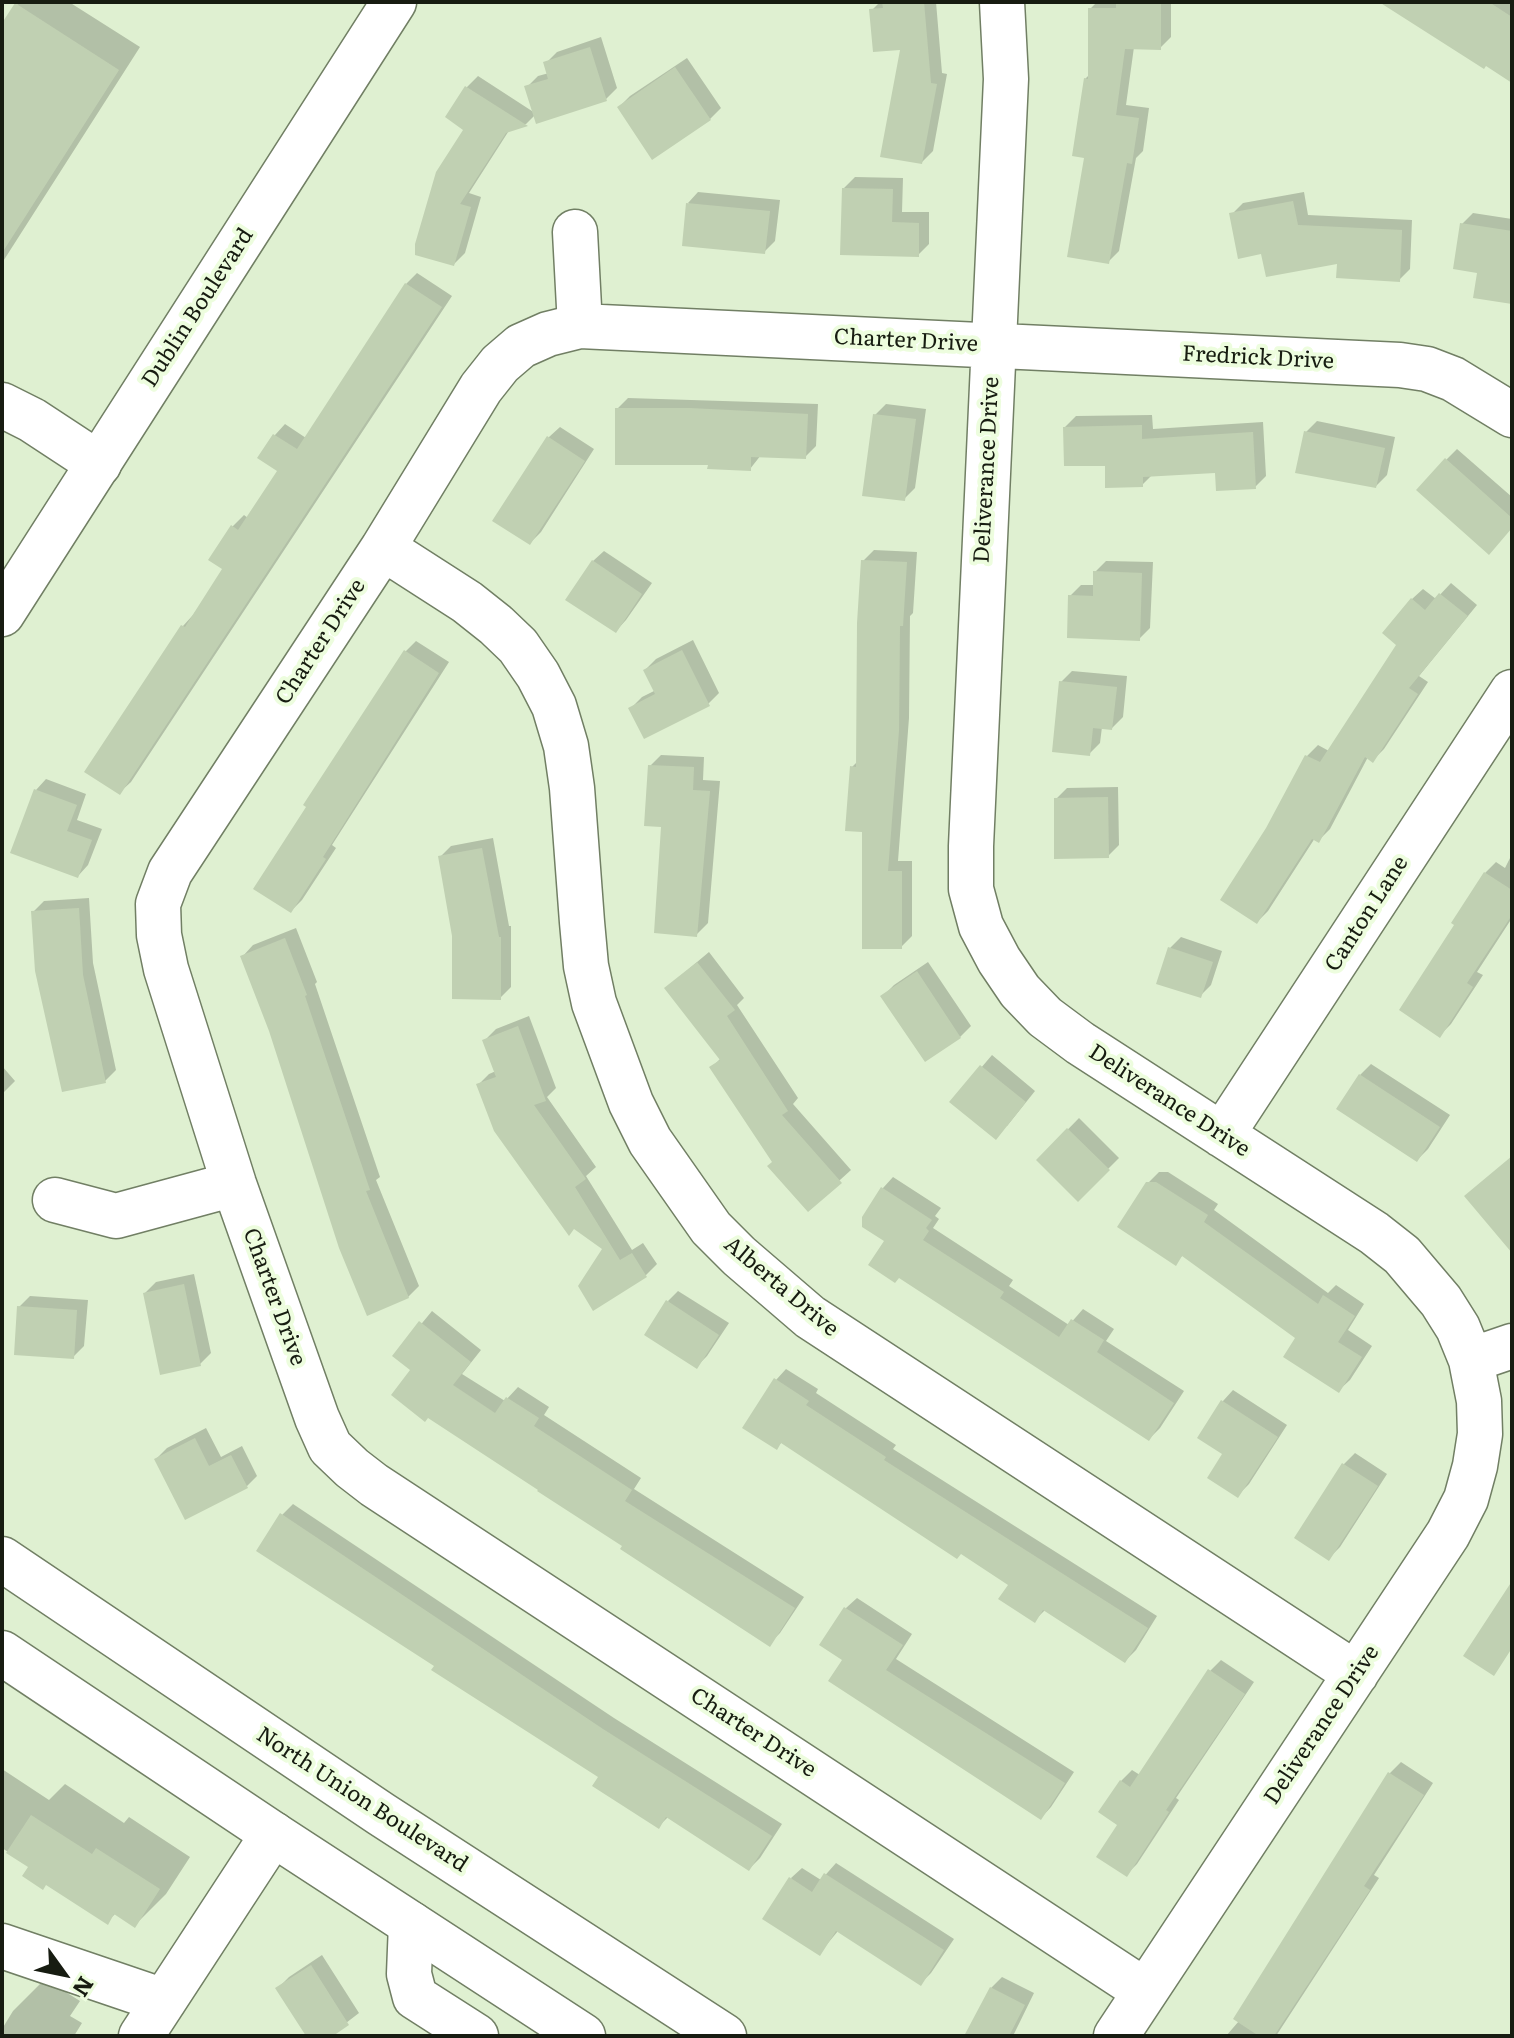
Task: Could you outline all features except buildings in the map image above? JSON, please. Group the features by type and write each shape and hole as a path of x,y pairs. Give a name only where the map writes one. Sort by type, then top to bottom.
{"street":[{"name":"Dublin Boulevard","path":"2,614 394,2"},
{"name":"Deliverance Drive","path":"1002,2 1006,79 971,846 971,889 981,926 1020,991 1045,1017 1374,1233 1402,1255 1458,1328 1471,1360 1479,1401 1480,1434 1466,1499 1448,1534 1116,2036"},
{"path":"575,232 580,326"},
{"name":"Charter Drive","path":"993,345 580,326 548,334 521,346 500,364 481,388 383,548 170,872 158,904 159,935 166,969 234,1184 330,1447 352,1468 1145,1991"},
{"name":"Fredrick Drive","path":"993,345 1400,365 1427,369 1453,379 1512,415"},
{"path":"2,405 32,420 99,464"},
{"name":"Alberta Drive","path":"383,548 467,602 496,625 518,646 554,706 566,746 572,788 586,966 594,1003 631,1103 650,1141 711,1228 810,1317 1356,1674"},
{"name":"Canton Lane","path":"1222,1135 1512,692"},
{"path":"55,1200 116,1216 234,1184"},
{"path":"1471,1360 1512,1346"},
{"name":"North Union Boulevard","path":"2,1559 381,1814 724,2036"},
{"path":"2,1653 583,2036"},
{"path":"2,1946 153,2018 273,1834"},
{"path":"411,1924 409,1974 415,1997 476,2036"}]}
